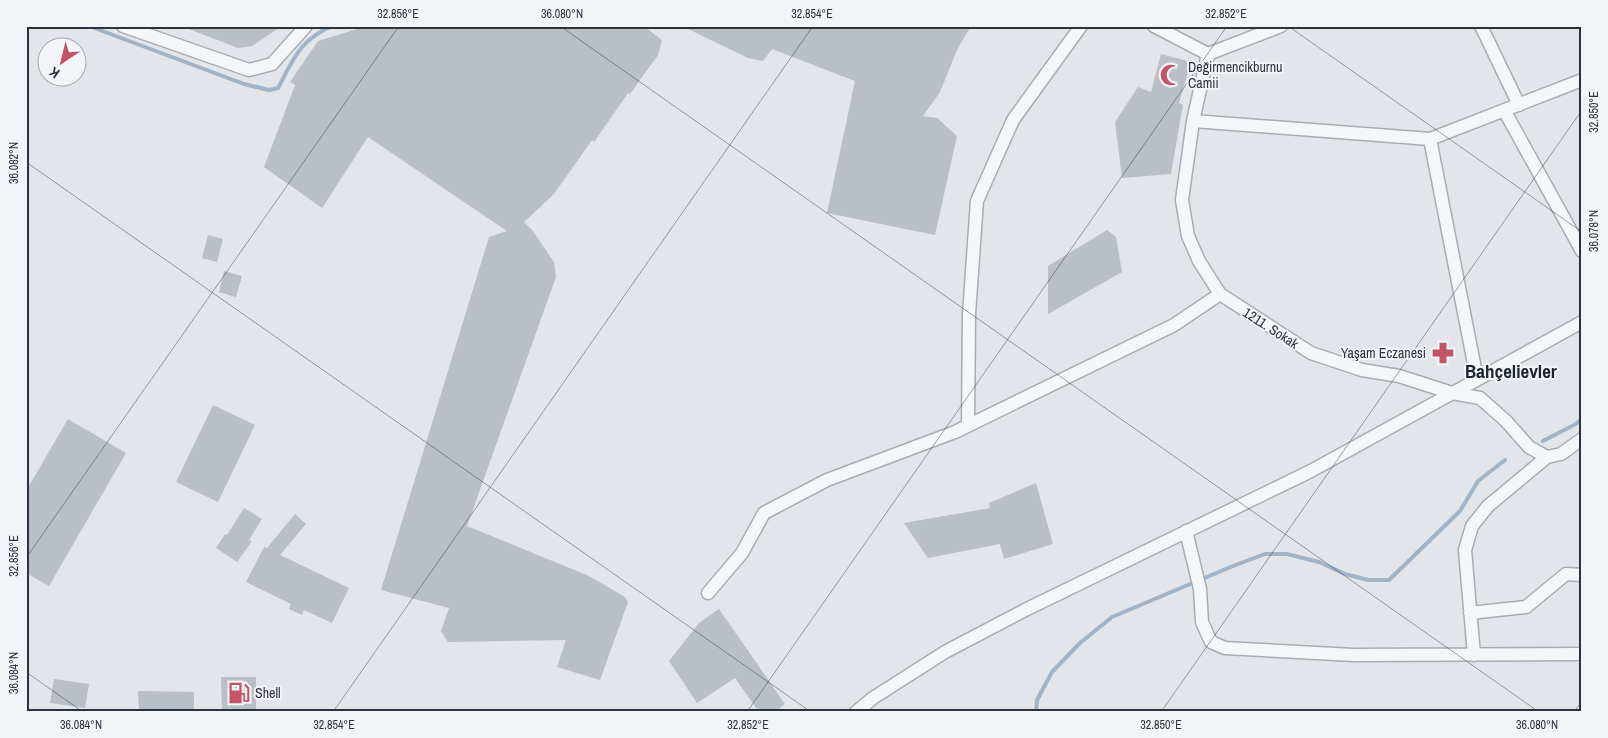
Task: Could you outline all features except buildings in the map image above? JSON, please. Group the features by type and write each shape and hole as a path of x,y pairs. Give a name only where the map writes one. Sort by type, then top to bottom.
{"street":[{"path":"123,26 249,70 272,64 306,26"},
{"path":"968,425 969,314 977,201 1013,120 1082,26"},
{"path":"1154,26 1208,54 1281,26"},
{"path":"1481,26 1519,104"},
{"name":"1211. Sokak","path":"1208,54 1194,121 1182,200 1188,236 1199,261 1220,294 1311,353 1362,370 1399,376 1452,393 1480,398 1506,421 1529,447 1547,458"},
{"path":"1194,121 1430,139 1582,80"},
{"path":"1504,110 1582,251"},
{"path":"1430,139 1477,379"},
{"path":"708,593 742,553 764,513 827,480 954,432 1174,325 1220,294"},
{"path":"856,712 873,698 945,652 1025,610 1309,472 1582,322"},
{"path":"1474,654 1465,550 1472,526 1488,506 1547,458 1561,454 1582,439"},
{"path":"1186,531 1200,589 1202,622 1210,642 1225,648 1353,655 1582,654"},
{"path":"1470,613 1526,607 1566,574 1582,575"}],"waterway":[{"path":"89,26 244,84 269,90 278,88 294,59 305,44 312,37 332,26"},
{"path":"1543,441 1582,419"},
{"path":"1036,712 1037,700 1052,672 1080,643 1112,617 1265,554 1287,554 1319,562 1345,574 1368,580 1389,580 1460,511 1478,481 1505,460"}],"place":[{"name":"Değirmencikburnu Camii","path":"1171,75"},
{"name":"Yaşam Eczanesi","path":"1443,353"},
{"name":"Shell","path":"239,693"}],"district":[{"name":"Bahçelievler","path":"1511,371"}]}
